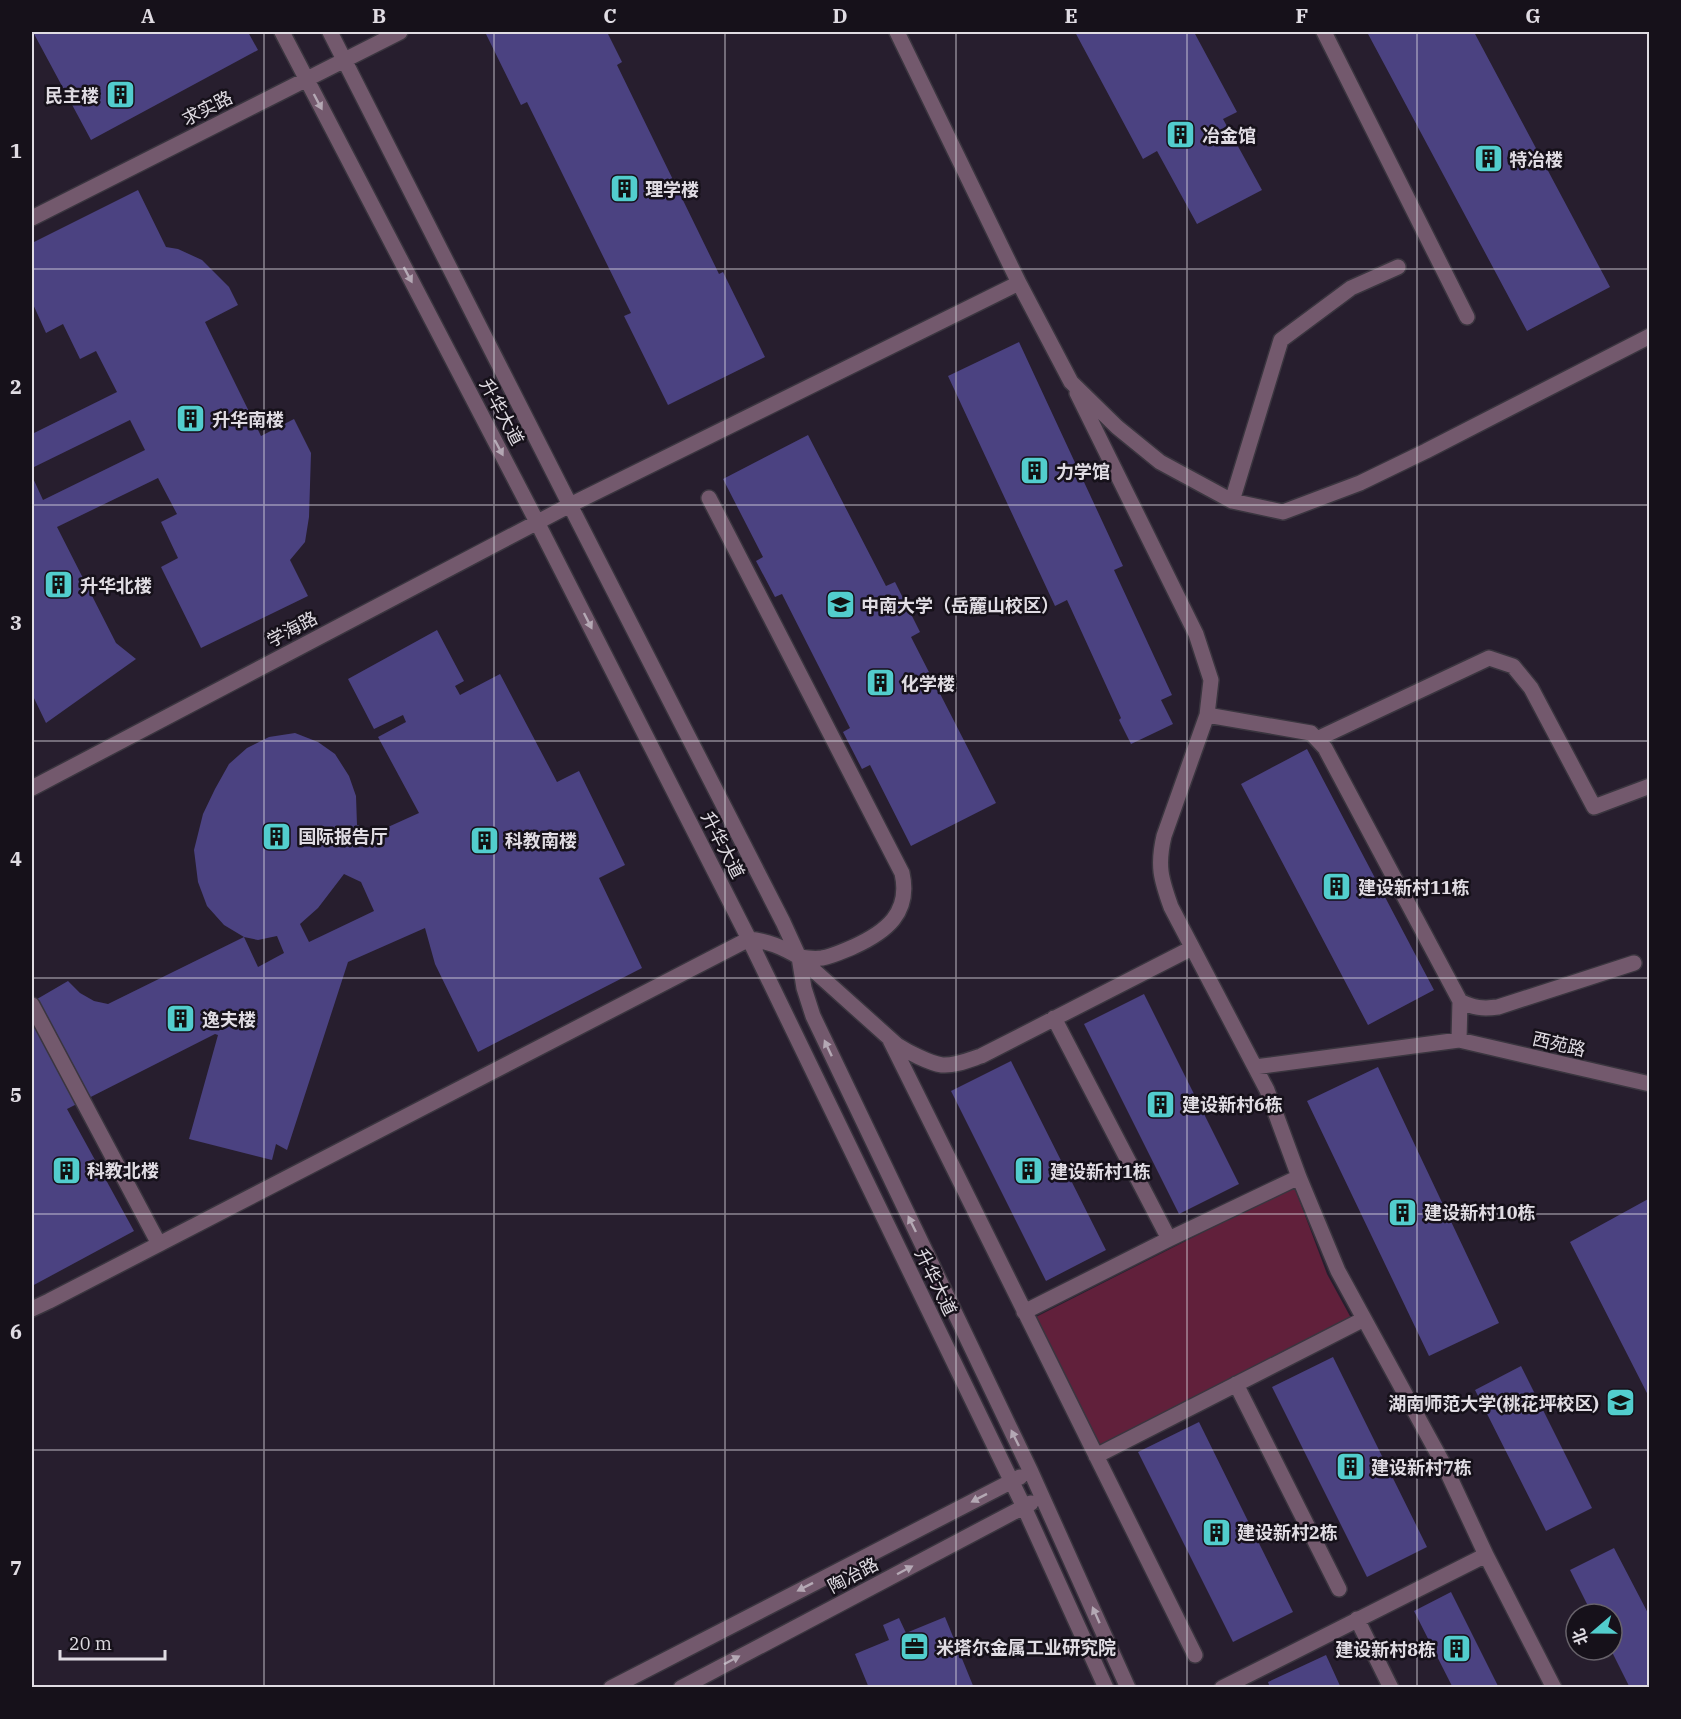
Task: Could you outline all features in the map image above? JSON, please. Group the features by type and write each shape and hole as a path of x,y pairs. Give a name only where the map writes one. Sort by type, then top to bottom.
{"street":[{"name":"升华大道","path":"282,32 537,522 749,939 1024,1507 1106,1688"},
{"name":"升华大道","path":"330,32 783,922 799,957 804,988 813,1016 1043,1497 1128,1688"},
{"name":"求实路","path":"32,218 400,32"},
{"path":"897,32 1019,283 1071,381 1197,634 1211,680 1207,715 1159,856 1162,884 1171,907 1267,1090 1299,1177 1338,1271 1445,1467 1486,1555 1554,1688"},
{"path":"1324,32 1467,317"},
{"path":"1232,501 1281,340 1351,288 1398,267"},
{"name":"学海路","path":"32,788 570,505 1019,283"},
{"path":"1071,381 1117,427 1160,462 1232,501 1282,512 1360,483 1426,452 1650,336"},
{"path":"710,498 902,873 905,886 903,902 896,918 868,940 834,956 819,959 799,957"},
{"path":"1317,739 1489,658 1513,666 1531,688 1594,807 1650,786"},
{"path":"1207,715 1311,733 1325,748 1460,1001 1459,1040 1255,1067"},
{"path":"32,1308 49,1302 749,939 781,946 799,957 888,1037 911,1054 942,1065 963,1063 981,1056 1192,948"},
{"path":"1460,1001 1472,1007 1486,1009 1498,1007 1634,963"},
{"path":"32,1005 159,1244"},
{"path":"1054,1018 1169,1239"},
{"path":"888,1037 1195,1655"},
{"name":"西苑路","path":"1459,1040 1650,1084"},
{"path":"1024,1312 1299,1177"},
{"path":"1096,1456 1364,1319"},
{"path":"1236,1384 1339,1590"},
{"path":"611,1688 1031,1472"},
{"name":"陶冶路","path":"681,1688 1043,1497"},
{"path":"1222,1688 1486,1555"},
{"path":"1357,1619 1391,1688"}],"shaded area":[{"name":"中南大学（岳麓山校区）","path":"32,32 1649,32 1649,1687 32,1688"},
{"path":"1294,1186 1327,1274 1351,1318 1100,1445 1036,1317"}],"building":[{"name":"民主楼","path":"33,32 248,32 258,50 91,140"},
{"name":"理学楼","path":"485,32 607,32 622,62 617,65 719,274 723,272 765,357 668,405 624,316 631,313 527,102 521,105"},
{"name":"冶金馆","path":"1075,32 1194,32 1237,112 1223,119 1262,190 1197,224 1157,151 1143,159"},
{"name":"特冶楼","path":"1367,32 1474,32 1610,287 1527,331"},
{"name":"升华南楼","path":"138,190 166,247 178,249 202,260 229,287 238,305 205,322 261,436 294,419 311,453 309,517 305,542 290,560 308,596 201,648 161,567 178,558 161,522 177,514 158,478 57,527 116,643 136,659 46,723 32,694 32,476 43,500 145,450 130,420 32,468 32,434 117,392 96,351 80,359 63,324 46,333 32,302 32,243"},
{"name":"力学馆","path":"1019,342 1123,566 1114,570 1172,695 1161,700 1173,724 1131,744 1067,600 1055,606 948,376"},
{"name":"化学楼","path":"808,435 886,586 895,582 920,632 911,637 996,803 911,846 870,765 862,769 843,732 850,728 782,594 775,597 756,561 763,557 723,479"},
{"path":"437,630 464,681 455,686 460,695 500,674 557,782 579,771 625,865 599,878 642,968 478,1052 435,964 425,928 348,962 287,1150 276,1144 272,1160 189,1139 218,1035 215,1034 67,1109 134,1231 32,1286 32,1002 68,981 80,993 94,1001 108,1004 244,937 224,925 207,906 198,882 194,850 203,814 215,789 229,764 247,748 269,737 295,733 318,742 335,754 349,776 356,796 357,825 377,832 419,813 378,737 406,722 403,715 374,729 348,679","holes":["344,874 361,882 374,911 309,942 300,924 318,908","277,936 284,953 258,967 244,937 258,940"]},
{"name":"建设新村11栋","path":"1307,749 1434,990 1368,1025 1241,784"},
{"name":"建设新村6栋","path":"1144,994 1239,1184 1179,1214 1084,1024"},
{"name":"建设新村1栋","path":"1011,1061 1106,1250 1046,1281 951,1091"},
{"name":"建设新村10栋","path":"1378,1067 1499,1323 1429,1356 1307,1101"},
{"path":"1650,1198 1650,1399 1570,1242"},
{"name":"建设新村7栋","path":"1333,1357 1427,1547 1367,1577 1272,1387"},
{"path":"1521,1366 1592,1508 1546,1531 1475,1390"},
{"name":"建设新村2栋","path":"1199,1422 1293,1612 1233,1642 1138,1452"},
{"path":"1614,1548 1650,1617 1650,1688 1630,1688 1617,1662 1624,1662 1624,1602 1586,1602 1570,1570"},
{"name":"建设新村8栋","path":"1451,1592 1499,1688 1453,1688 1414,1611"},
{"name":"米塔尔金属工业研究院","path":"945,1617 974,1688 869,1688 855,1654 889,1640 883,1625 899,1618 906,1633"},
{"path":"1326,1655 1341,1688 1270,1688 1268,1682"}],"place":[{"name":"民主楼","path":"120,95"},
{"name":"冶金馆","path":"1181,135"},
{"name":"特冶楼","path":"1488,159"},
{"name":"理学楼","path":"624,189"},
{"name":"升华南楼","path":"191,419"},
{"name":"力学馆","path":"1035,471"},
{"name":"升华北楼","path":"59,585"},
{"name":"中南大学（岳麓山校区）","path":"840,605"},
{"name":"化学楼","path":"880,683"},
{"name":"国际报告厅","path":"277,836"},
{"name":"科教南楼","path":"484,840"},
{"name":"建设新村11栋","path":"1337,887"},
{"name":"逸夫楼","path":"181,1019"},
{"name":"建设新村6栋","path":"1161,1104"},
{"name":"科教北楼","path":"66,1170"},
{"name":"建设新村1栋","path":"1029,1171"},
{"name":"建设新村10栋","path":"1403,1212"},
{"name":"湖南师范大学(桃花坪校区)","path":"1620,1403"},
{"name":"建设新村7栋","path":"1350,1467"},
{"name":"建设新村2栋","path":"1216,1532"},
{"name":"米塔尔金属工业研究院","path":"915,1647"},
{"name":"建设新村8栋","path":"1457,1649"}]}
